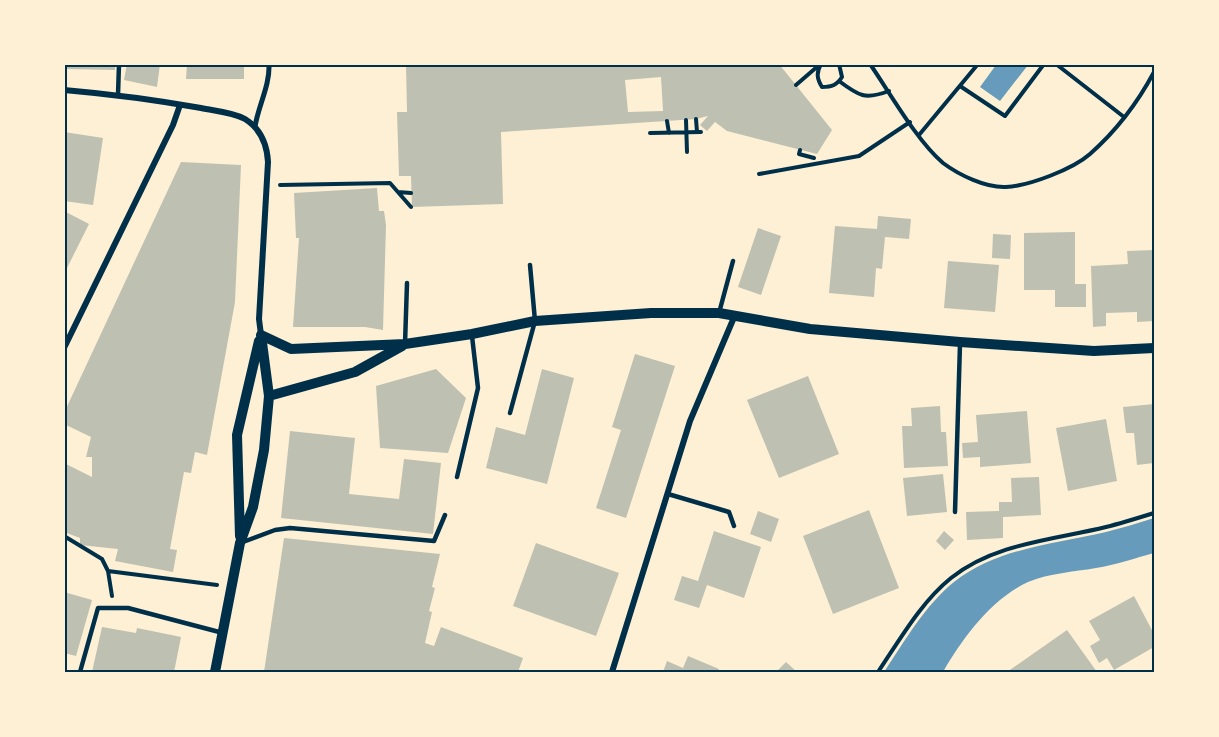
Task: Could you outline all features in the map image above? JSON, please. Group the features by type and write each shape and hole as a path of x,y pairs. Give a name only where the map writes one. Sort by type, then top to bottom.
{"street":[{"path":"255,127 258,106 269,78 269,64"},
{"path":"64,90 118,95 237,115 255,127 267,147 259,319 274,394 253,507 240,543"},
{"path":"64,348 173,125 180,105"},
{"path":"261,335 291,349 405,344 472,334 535,321 651,313 719,313 810,329 960,342 1094,351 1155,348"},
{"path":"612,672 690,421 735,315"},
{"path":"215,672 234,586 240,543 237,435 261,335"},
{"path":"274,394 355,372 405,344"}],"lane":[{"path":"118,95 119,64"},
{"path":"719,313 733,261"},
{"path":"510,413 535,321 530,265"},
{"path":"405,344 407,283"},
{"path":"458,477 478,388 472,334"},
{"path":"955,512 960,342"},
{"path":"668,494 729,512 734,526"},
{"path":"240,543 275,530 290,528 435,542 445,515"},
{"path":"80,672 98,608 114,606 223,633"}],"path":[{"path":"820,64 817,72 822,87 831,87 842,77 842,67 839,64"},
{"path":"796,85 820,64"},
{"path":"870,64 919,135 943,163 972,180 1005,187 1048,177 1089,155 1138,100 1155,72"},
{"path":"919,135 978,64"},
{"path":"960,86 1005,116 1044,64"},
{"path":"1056,64 1124,117"},
{"path":"839,81 854,92 871,98 889,92"},
{"path":"650,133 699,132 696,119"},
{"path":"686,120 687,152"},
{"path":"667,121 669,133"},
{"path":"759,174 859,156 910,122"},
{"path":"800,150 799,154 814,158"},
{"path":"267,185 337,184 348,187 390,183 411,207"},
{"path":"337,184 337,190"},
{"path":"397,192 411,193"},
{"path":"878,672 927,604 949,579 969,565 1017,546 1108,527 1155,513"},
{"path":"64,536 102,559 108,571 114,606"},
{"path":"108,571 234,586"}],"water":[{"path":"996,65 1028,65 1000,101 980,87"},
{"path":"1154,518 1154,553 1111,565 1053,575 1028,582 1015,589 990,609 959,646 943,672 884,672 934,601 954,582 971,571 1007,554 1106,532"}],"building":[{"path":"66,64 115,64 115,70 66,69"},
{"path":"127,64 160,64 157,87 124,80"},
{"path":"187,64 244,64 244,79 186,79"},
{"path":"406,64 779,64 832,130 817,154 727,131 715,122 707,131 700,125 708,116 696,119 501,132 503,204 412,207 411,176 399,176 397,112 407,112","holes":["661,77 663,111 628,112 625,80"]},
{"path":"64,132 103,138 93,205 64,201"},
{"path":"181,162 241,165 235,302 207,455 195,452 191,473 184,472 170,549 177,550 173,572 115,561 118,549 80,545 80,538 64,532 64,463 92,477 92,457 86,457 91,437 64,424 64,413"},
{"path":"377,188 379,211 384,211 386,225 383,330 365,327 293,327 299,238 296,238 294,193"},
{"path":"64,211 89,224 64,274"},
{"path":"878,216 911,219 909,239 885,237 882,269 876,268 874,297 829,293 835,226 877,229"},
{"path":"758,228 781,236 761,295 738,287"},
{"path":"1075,232 1075,284 1086,284 1086,307 1055,307 1055,290 1024,290 1024,233"},
{"path":"993,234 1011,235 1010,259 992,258"},
{"path":"1154,250 1154,321 1137,322 1137,312 1106,313 1106,326 1093,327 1091,266 1128,264 1127,251"},
{"path":"948,261 999,265 995,312 944,308"},
{"path":"635,354 675,366 626,518 596,508 621,430 612,427"},
{"path":"436,369 466,398 448,453 380,448 376,386"},
{"path":"542,369 574,378 547,484 486,468 496,427 525,435"},
{"path":"808,376 839,454 779,478 747,400"},
{"path":"1154,404 1154,463 1137,465 1134,433 1126,433 1123,407"},
{"path":"940,406 941,432 946,432 948,466 904,468 902,426 912,426 911,408"},
{"path":"1027,411 1031,463 980,467 980,457 963,458 962,443 978,442 976,415"},
{"path":"1106,419 1117,481 1068,491 1056,428"},
{"path":"290,431 355,438 349,494 399,499 404,459 441,463 433,534 281,518"},
{"path":"943,474 947,512 907,516 903,478"},
{"path":"1039,477 1041,515 1003,517 1003,538 967,540 966,512 999,511 999,502 1012,502 1011,478"},
{"path":"869,510 899,588 833,614 803,536"},
{"path":"758,511 779,519 771,542 750,534"},
{"path":"714,531 761,547 744,598 707,585 699,608 674,600 682,576 698,581"},
{"path":"944,531 954,540 945,550 936,541"},
{"path":"284,538 440,554 432,587 435,588 429,611 432,612 425,643 434,646 441,627 523,658 518,672 264,672"},
{"path":"536,543 619,573 596,636 513,606"},
{"path":"64,592 92,600 76,656 64,653"},
{"path":"1134,596 1154,634 1154,647 1114,670 1107,658 1099,663 1090,646 1100,640 1089,621"},
{"path":"102,627 136,633 137,628 181,637 174,672 92,672"},
{"path":"1067,630 1097,672 1007,672"},
{"path":"688,656 719,669 717,672 663,672 667,661 683,668"},
{"path":"786,662 797,672 776,672"}]}
